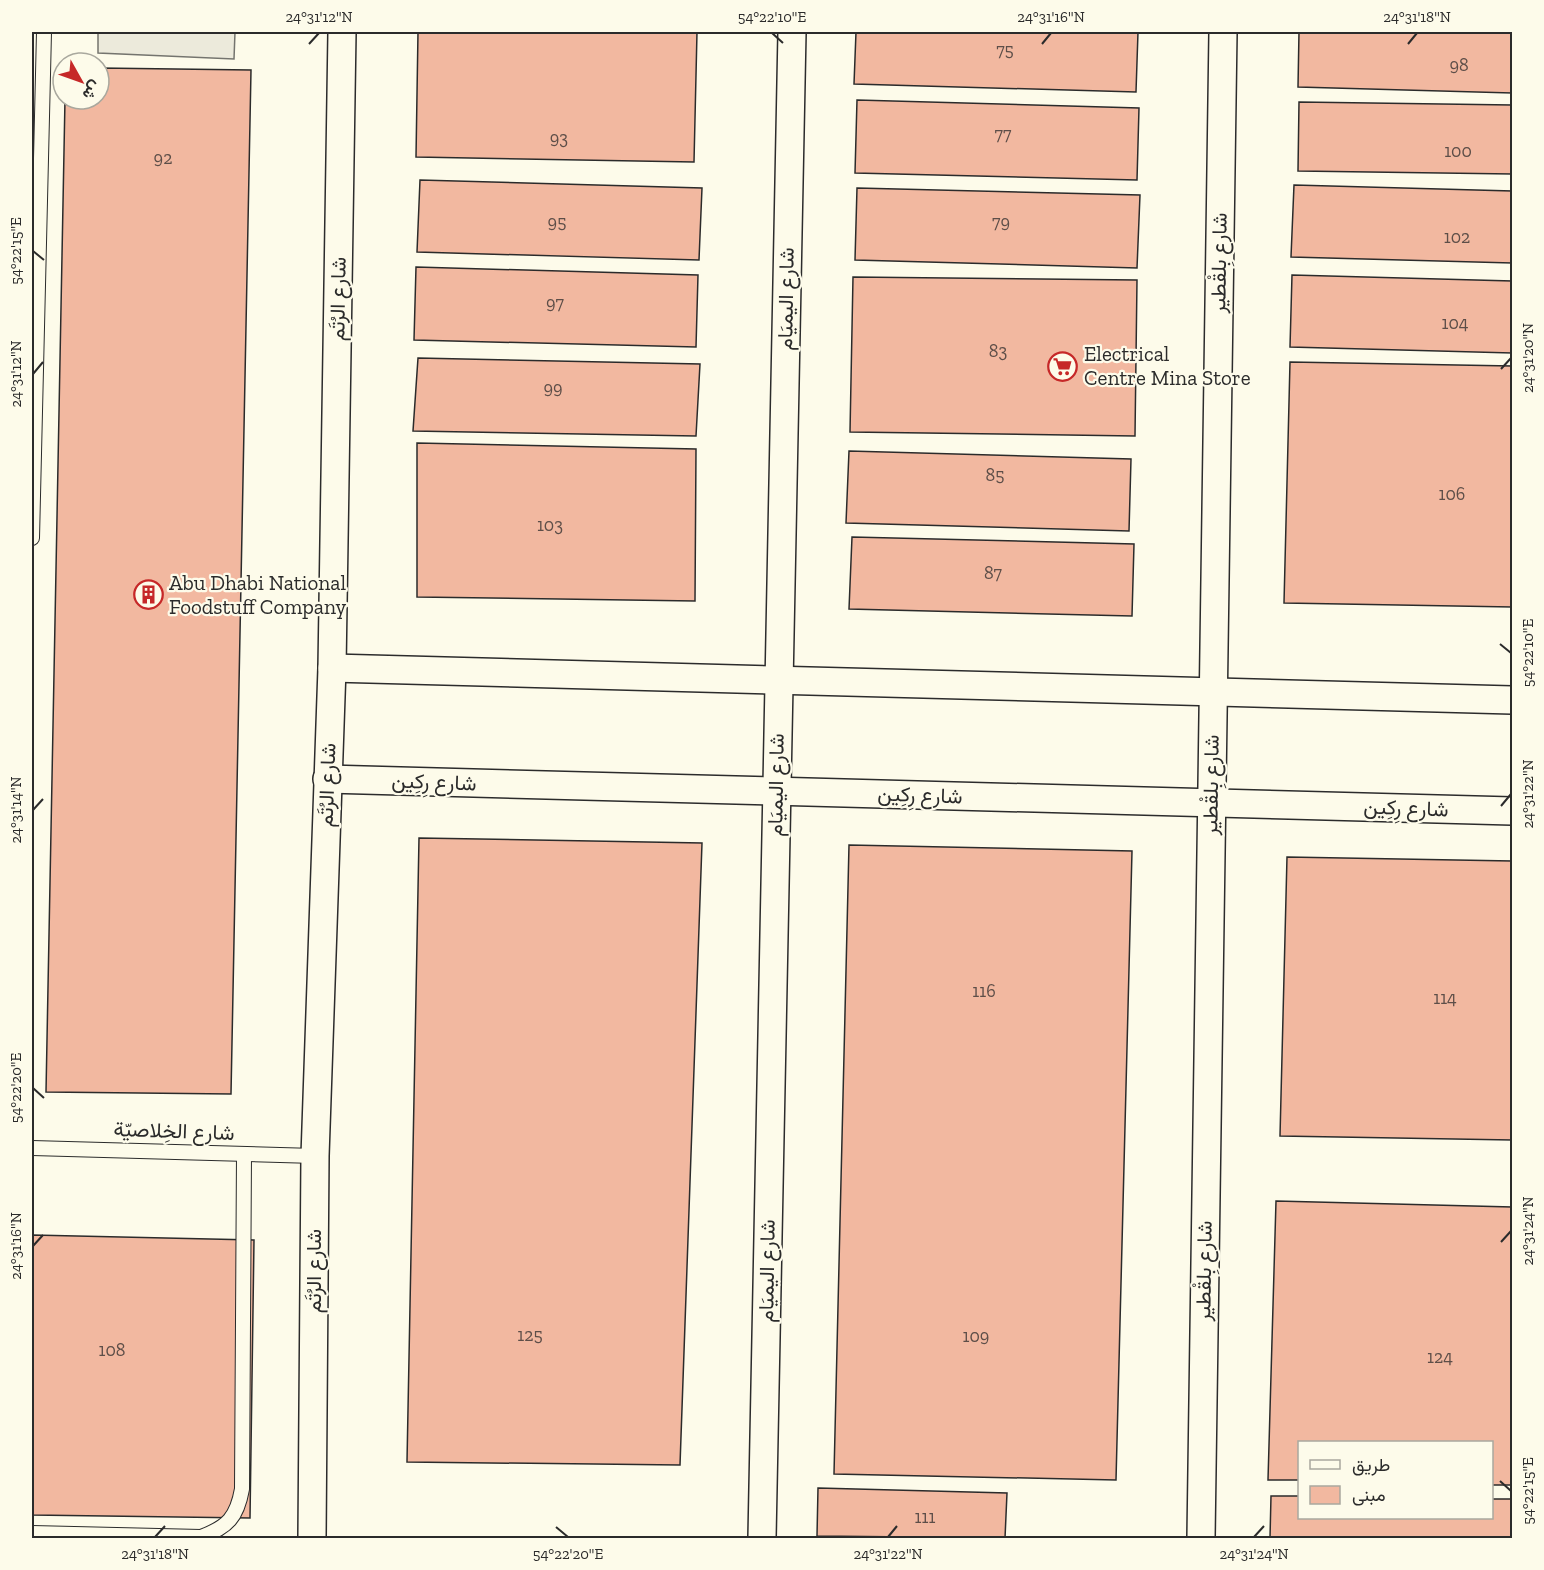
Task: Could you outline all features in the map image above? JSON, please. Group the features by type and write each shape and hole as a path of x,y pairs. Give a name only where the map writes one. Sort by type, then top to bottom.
{"street":[{"name":"شارع الرُتَم","path":"312,1539 315,1156 332,668 342,32"},
{"name":"شارع اليميَام","path":"762,1539 792,32"},
{"name":"شارع بِلقْطير","path":"1201,1539 1223,32"},
{"path":"332,668 1512,700"},
{"name":"شارع رِكِين","path":"327,779 1512,811"}],"lane":[{"path":"32,538 44,32"},
{"name":"شارع الخِلاصيّة","path":"32,1148 315,1156"},
{"path":"32,1533 201,1537 217,1531 231,1521 239,1506 242,1489 244,1154"}],"shaded area":[{"path":"98,32 235,32 234,59 111,54 111,51 98,51"}],"building":[{"path":"418,32 697,32 694,162 416,157"},
{"path":"856,32 1138,32 1136,92 854,84"},
{"path":"1299,32 1512,32 1512,93 1298,87"},
{"name":"Abu Dhabi National Foodstuff Company","path":"111,68 251,70 231,1094 46,1092 65,111 111,111"},
{"path":"857,100 1139,108 1137,180 855,173"},
{"path":"1299,102 1512,105 1512,174 1298,171"},
{"path":"420,180 702,188 699,260 417,252"},
{"path":"1294,185 1512,191 1512,263 1291,257"},
{"path":"857,188 1140,195 1137,268 855,260"},
{"path":"416,267 698,275 696,347 414,340"},
{"path":"1292,275 1512,281 1512,353 1290,347"},
{"path":"853,277 1137,280 1135,436 850,432"},
{"path":"418,358 700,364 696,436 413,431"},
{"path":"1290,362 1512,366 1512,607 1284,603"},
{"path":"417,443 696,449 695,601 417,597"},
{"path":"849,451 1131,459 1129,531 846,523"},
{"path":"852,537 1134,544 1132,616 849,609"},
{"path":"419,838 702,843 680,1465 407,1462"},
{"path":"849,845 1132,851 1116,1480 834,1474"},
{"path":"1287,857 1512,861 1512,1140 1280,1136"},
{"path":"1276,1201 1512,1207 1512,1485 1493,1485 1493,1441 1298,1441 1298,1480 1268,1480"},
{"path":"32,1235 254,1240 250,1518 32,1515"},
{"path":"818,1488 1007,1493 1005,1538 817,1536"},
{"path":"1271,1496 1298,1496 1298,1519 1493,1519 1493,1499 1512,1499 1512,1538 1270,1538"}],"place":[{"name":"Electrical Centre Mina Store","path":"1063,366"},
{"name":"Abu Dhabi National Foodstuff Company","path":"148,595"}]}
